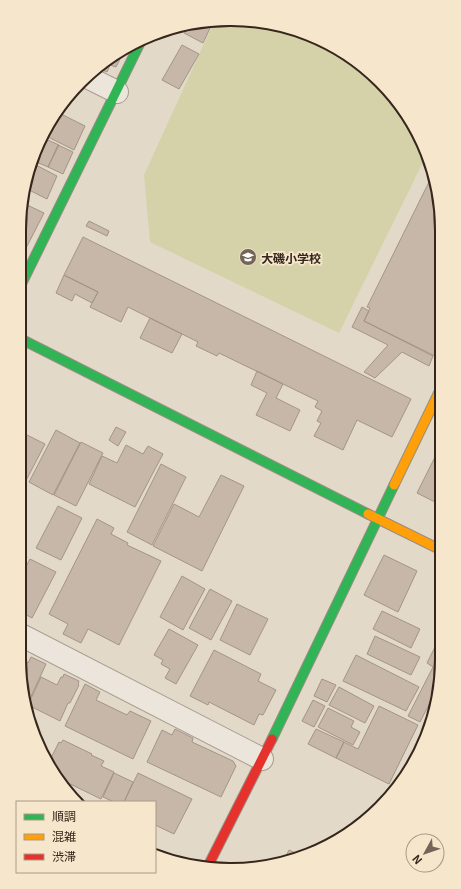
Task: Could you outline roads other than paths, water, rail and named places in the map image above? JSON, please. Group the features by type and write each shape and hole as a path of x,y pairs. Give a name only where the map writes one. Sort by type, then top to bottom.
{"street":[{"path":"26,275 138,48"},
{"path":"93,80 117,92"},
{"path":"26,342 435,547"},
{"path":"210,862 262,759 435,400"},
{"path":"26,638 262,759"}],"place":[{"name":"大磯小学校","path":"248,257"}]}
